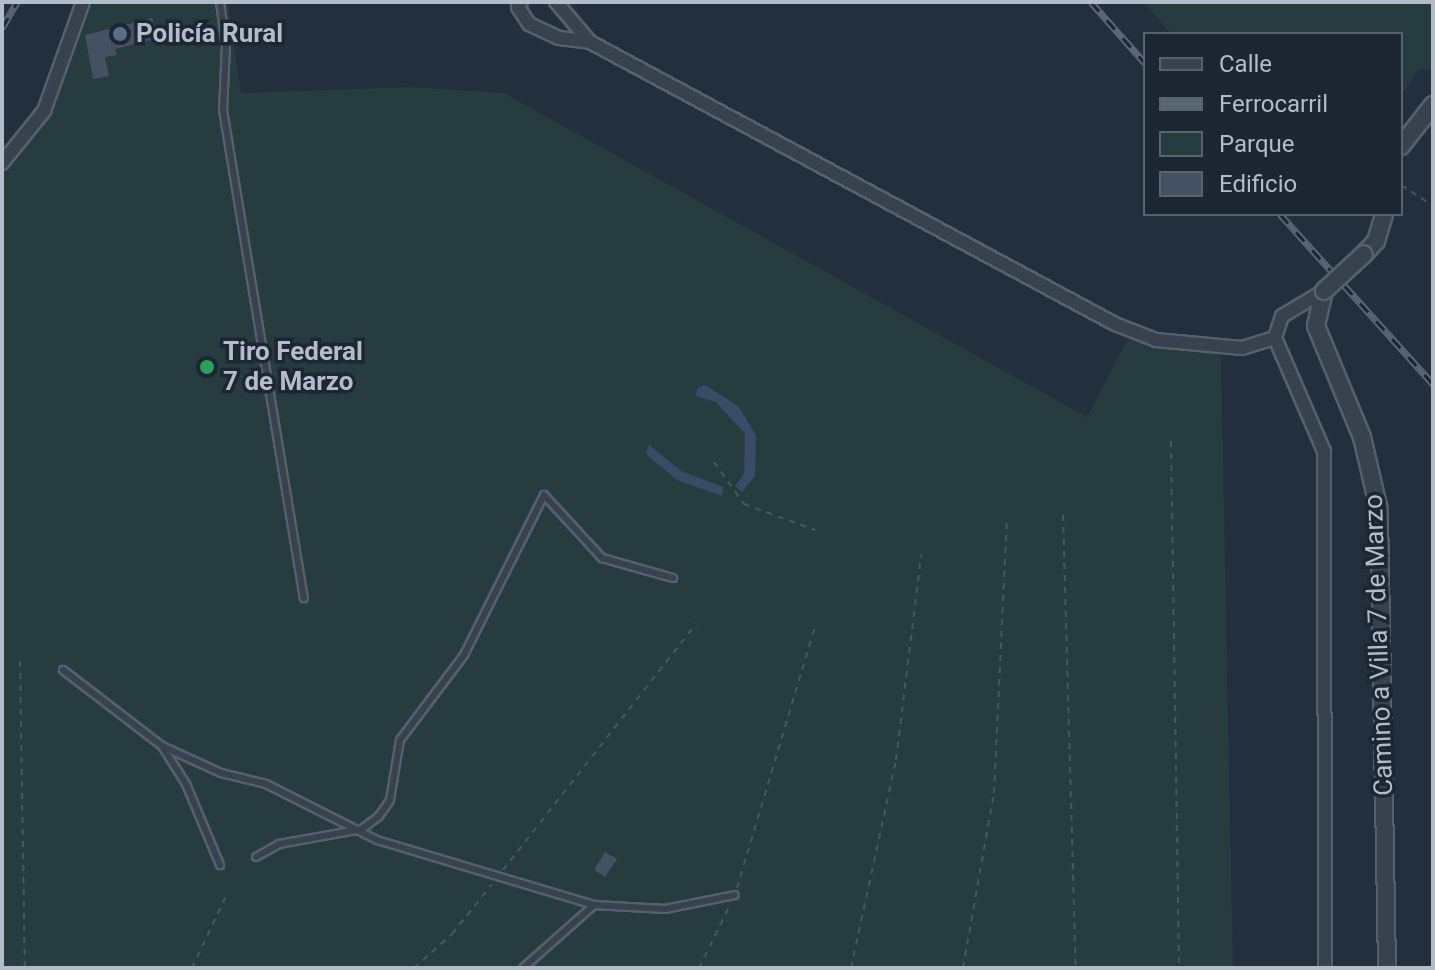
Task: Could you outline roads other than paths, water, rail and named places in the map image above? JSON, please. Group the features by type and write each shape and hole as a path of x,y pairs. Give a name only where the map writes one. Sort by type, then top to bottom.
{"street":[{"path":"2,163 44,111 83,2"},
{"path":"521,2 518,7 529,24 559,38 590,42 1115,324 1156,340 1228,346 1275,338"},
{"path":"556,2 590,42"},
{"path":"1403,143 1433,105"},
{"path":"1325,968 1324,451 1275,338 1282,316 1324,291 1376,241 1383,216"},
{"name":"Camino a Villa 7 de Marzo","path":"1324,291 1316,326 1362,437 1379,510 1387,968"}],"lane":[{"path":"220,2 226,45 223,110 304,598"},
{"path":"256,857 279,844 352,831 379,816 390,800 400,740 464,655 544,495 602,558 673,578"},
{"path":"63,670 162,746 312,805 352,831 594,905 665,909 735,895"},
{"path":"162,746 186,784 220,865"},
{"path":"523,968 594,905"}],"water":[{"path":"705,385 738,406 756,435 755,476 742,492 735,486 744,474 745,434 716,402 696,396 697,388"},
{"path":"649,445 681,471 723,487 722,496 677,480 646,454"}],"railway":[{"path":"2,28 17,2"},
{"path":"1091,2 1143,61"},
{"path":"1282,216 1433,384"}],"place":[{"name":"Policía Rural","path":"120,34"},
{"name":"Tiro Federal 7 de Marzo","path":"207,367"}]}
